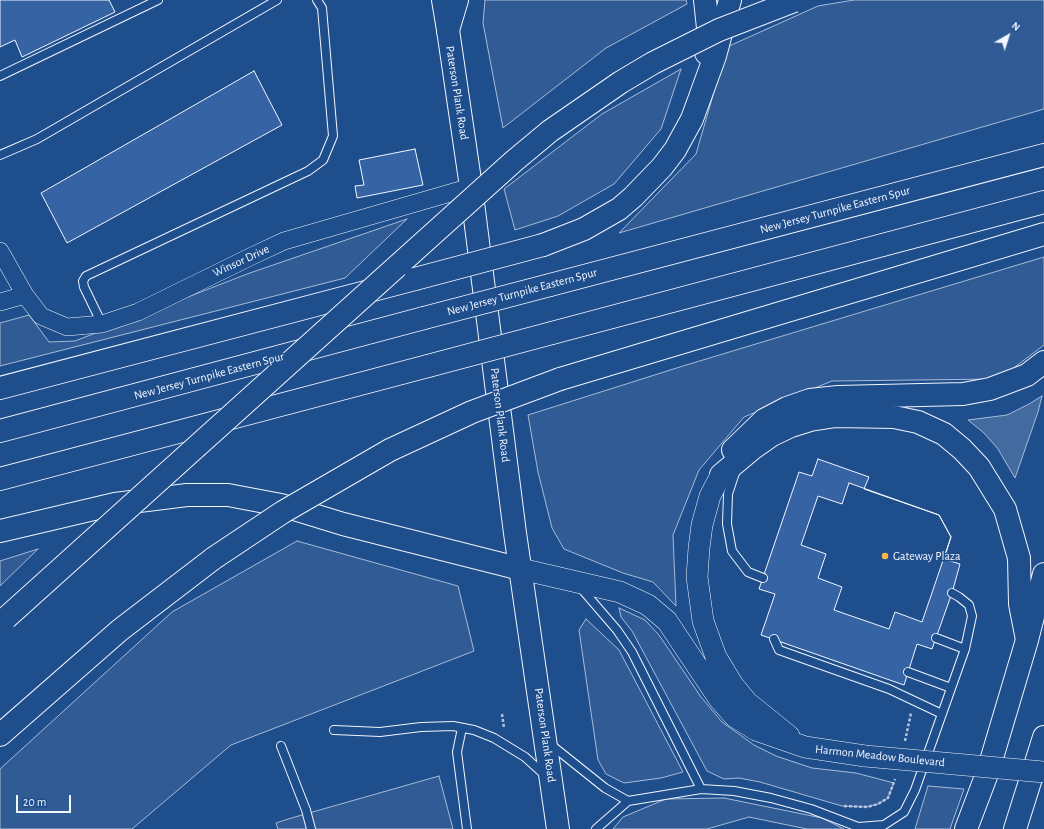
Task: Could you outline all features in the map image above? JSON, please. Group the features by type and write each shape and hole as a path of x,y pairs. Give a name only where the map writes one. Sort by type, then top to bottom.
{"main road":[{"name":"Paterson Plank Road","path":"443,0 471,187 521,569 558,829"},
{"path":"448,30 457,0"},
{"path":"705,0 708,28 705,82"},
{"path":"0,388 543,245 584,230 619,209 648,183 662,167 685,134 715,56 730,0"},
{"path":"3,621 550,131 621,82 654,62 719,30 795,0"},
{"name":"New Jersey Turnpike Eastern Spur","path":"0,431 1044,155"},
{"path":"0,479 1044,202"},
{"path":"0,735 120,630 214,558 283,512 390,450 472,412 560,379 1044,234"},
{"path":"721,475 733,449 764,420 793,406 810,400 838,397 963,394 990,390 1027,375 1044,362"},
{"path":"721,475 772,435 790,426 816,419 836,416 894,417 918,422 944,434 962,449 979,468 1005,509 1019,558 1020,604 1027,640"},
{"path":"0,531 81,511 137,500 187,495 228,495 250,498 521,569"},
{"path":"966,829 988,770 1027,640 1044,574"},
{"path":"1015,829 1044,737"}],"street":[{"name":"Winsor Drive","path":"0,251 25,295 41,316 67,327 102,324 138,312 284,241 471,187"},
{"path":"0,302 25,295"},
{"path":"721,475 710,496 702,525 699,548 699,601 708,638 722,670 742,696 774,724 805,747"},
{"name":"Harmon Meadow Boulevard","path":"521,569 620,592 648,605 667,621 719,699 735,717 756,730 805,747 865,756 1044,772"}],"lane":[{"path":"0,76 158,0"},
{"path":"0,155 37,139 277,0"},
{"path":"102,324 84,287 83,281 86,276 308,171 323,160 333,136 322,8 316,0"},
{"path":"739,460 728,494 727,524 732,551 748,572 763,578"},
{"path":"576,582 617,630 632,652 701,789"},
{"path":"596,829 628,801 701,789 734,792 771,798 811,809 858,827 884,825 904,812 915,790 965,649 972,616 969,605 952,593"},
{"path":"936,638 965,649"},
{"path":"774,639 779,650 889,689 942,714"},
{"path":"908,672 951,688"},
{"path":"334,730 380,732 421,727 453,726 474,730 494,738 525,757 552,781"},
{"path":"462,728 457,752 467,829"},
{"path":"546,741 605,788 628,801"},
{"path":"281,746 306,810 311,829"}],"path":[{"path":"502,714 504,729"}],"shaded area":[{"path":"485,0 686,0 687,4 606,48 503,128 483,23"},
{"path":"854,0 1044,0 1044,109 619,233 696,154 727,47 818,6"},
{"path":"681,69 661,129 614,184 558,216 515,230 504,189 602,114"},
{"path":"407,219 345,278 0,366 0,323 29,315 49,342 75,341 247,274"},
{"path":"1044,257 1044,345 999,379 832,381 744,417 699,470 673,535 676,606 653,582 623,573 564,549 552,528 538,472 528,415 683,366"},
{"path":"1042,396 1038,412 1015,478 998,449 984,433 968,420 1007,415"},
{"path":"297,541 458,586 474,651 231,745 132,829 0,829 0,769 172,612"},
{"path":"38,549 0,586 0,561"},
{"path":"619,608 645,620 659,635 701,697 722,722 754,745 776,756 812,768 856,773 894,783 888,798 878,804 867,807 842,806 760,782 739,778 724,779 707,771 632,631 621,617"},
{"path":"586,619 619,650 683,772 661,778 624,783 606,774 598,760 579,630"},
{"path":"439,776 453,829 278,829 276,823 288,819"},
{"path":"928,786 964,789 950,829 915,829"},
{"path":"724,798 822,818 844,829 807,829 749,817 707,829 613,829 623,817 666,799"}],"building":[{"path":"0,0 109,0 115,12 22,57 15,40 0,47"},
{"path":"254,71 282,125 67,243 41,193"},
{"path":"415,149 423,185 357,198 355,186 364,185 359,160"},
{"path":"818,459 869,477 864,489 939,515 951,537 944,559 960,564 952,593 932,649 917,644 904,685 761,635 775,594 759,589 799,472 812,476"},
{"name":"Gateway Plaza","path":"849,483 939,515 951,537 922,622 895,612 889,629 834,610 842,587 818,578 826,554 801,545 818,496 842,504"}],"place":[{"name":"Gateway Plaza","path":"885,556"}]}
